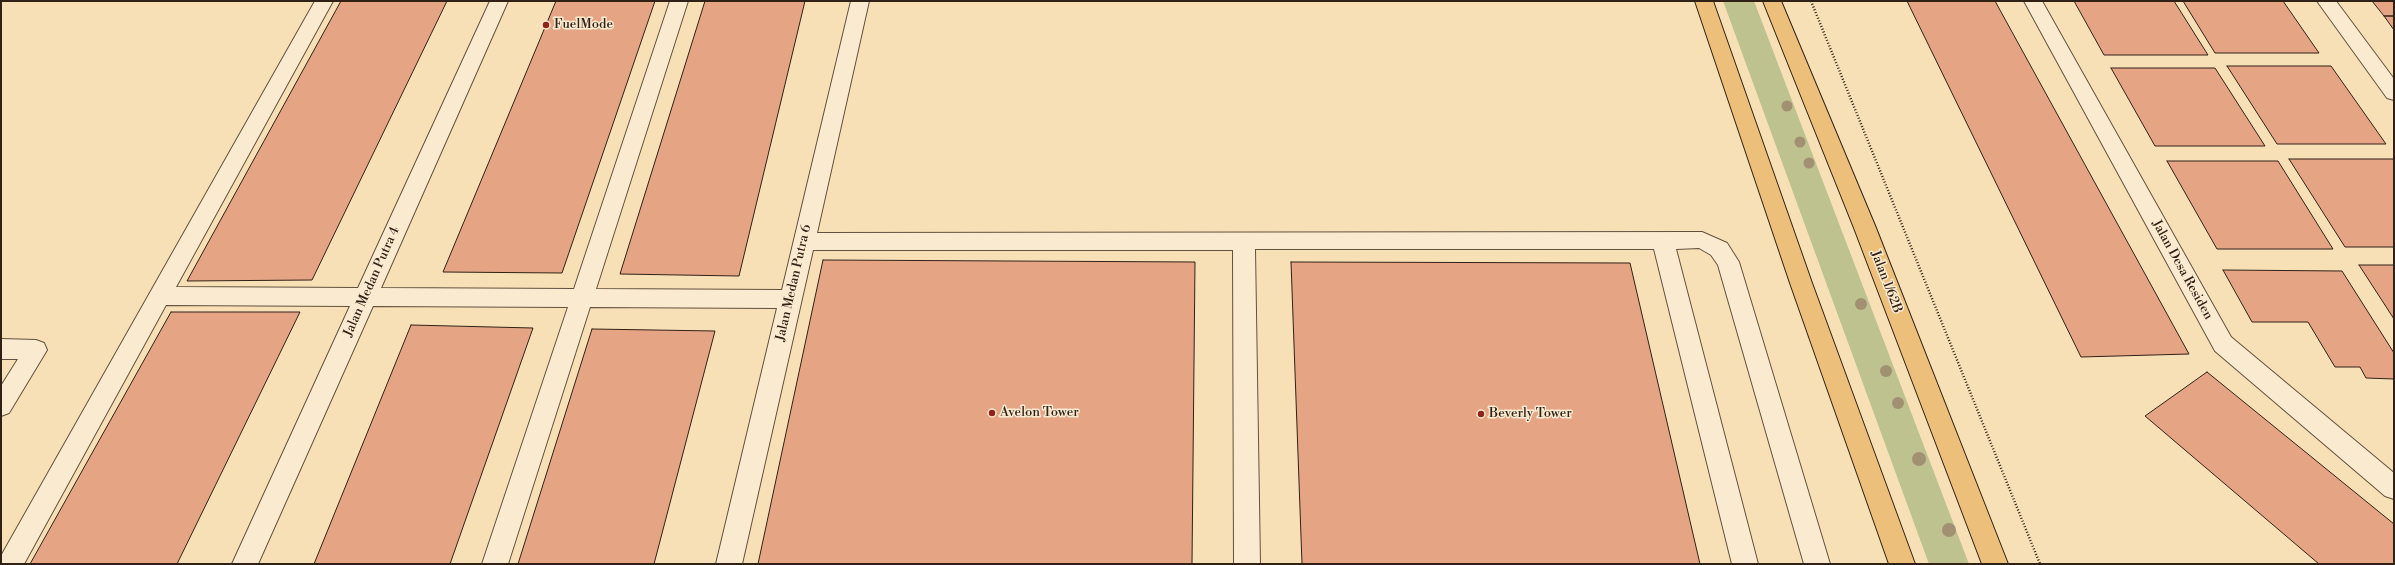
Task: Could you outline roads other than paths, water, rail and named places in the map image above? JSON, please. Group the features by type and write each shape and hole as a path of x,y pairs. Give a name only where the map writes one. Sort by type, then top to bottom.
{"main road":[{"path":"1704,1 1803,290 1902,564"},
{"name":"Jalan 1/62B","path":"1772,1 1871,243 1995,564"}],"street":[{"path":"10,564 324,1"},
{"name":"Jalan Medan Putra 4","path":"245,564 499,1"},
{"path":"494,564 679,1"},
{"name":"Jalan Medan Putra 6","path":"729,564 860,1"},
{"name":"Jalan Desa Residen","path":"2033,1 2223,344 2394,488"},
{"path":"2326,1 2394,94"},
{"path":"1663,240 1745,564"},
{"path":"803,242 1702,240 1719,249 1728,262 1817,564"},
{"path":"1244,241 1247,564"},
{"path":"160,296 791,299"},
{"path":"1,349 36,350 1,406"}],"place":[{"name":"FuelMode","path":"546,25"},
{"name":"Avelon Tower","path":"992,413"},
{"name":"Beverly Tower","path":"1481,414"}]}
